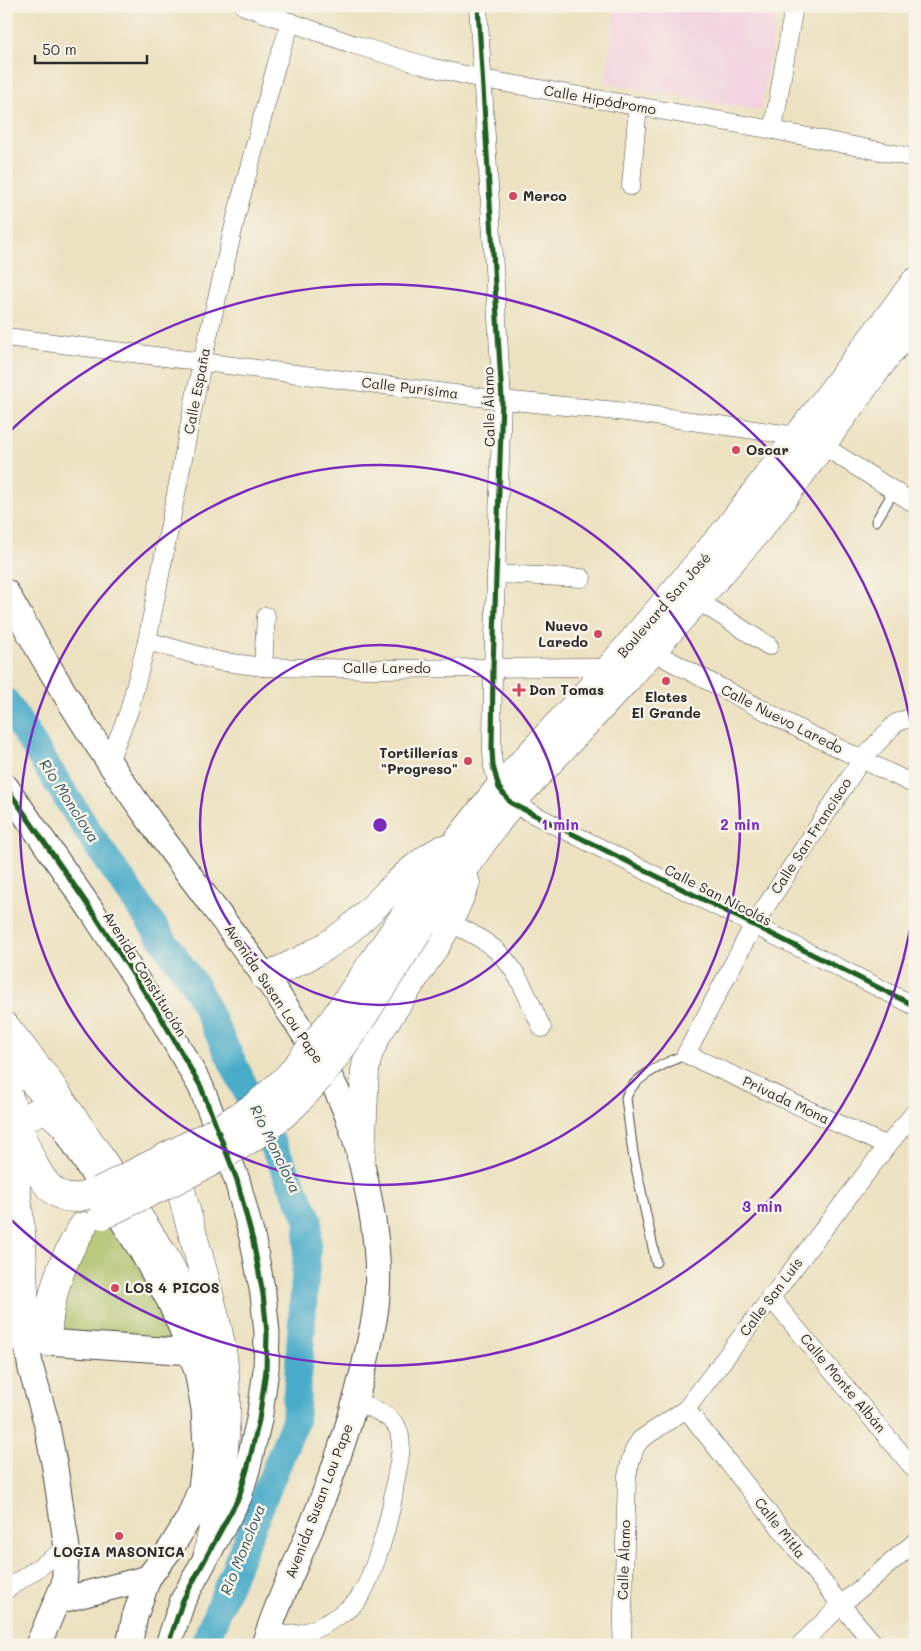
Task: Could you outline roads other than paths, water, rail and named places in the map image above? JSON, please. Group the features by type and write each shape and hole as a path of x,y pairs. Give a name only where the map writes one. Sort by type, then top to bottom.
{"main road":[{"name":"Boulevard San José","path":"642,646 697,600 776,508 810,440 869,344 915,282"},
{"name":"Boulevard San José","path":"412,922 466,845 505,795 642,646 777,464 810,440 915,322"},
{"path":"730,526 776,508 777,464"},
{"path":"265,977 310,957 334,942 377,905 417,864 431,855 466,845 468,881 449,922 438,942 378,1033 368,1055 365,1071 361,1157"},
{"path":"27,1340 48,1318 52,1293 70,1247 95,1211 178,1178 223,1156 285,1114 308,1091 338,1054 412,922"},
{"path":"15,1262 257,1105 276,1089 288,1078 412,922"},
{"path":"6,1027 46,1078 166,1259 190,1305 226,1396"},
{"path":"6,1061 34,1081 61,1122"},
{"path":"6,1088 11,1125 15,1262 27,1340"},
{"path":"11,1125 40,1110 49,1111 61,1122"},
{"path":"11,1125 23,1140 34,1165 53,1191 63,1196 74,1198 95,1211"},
{"path":"178,1178 211,1299 221,1346 226,1396 223,1462 216,1518 208,1552"}],"street":[{"name":"Calle Hipódromo","path":"244,6 355,45 430,67 483,79 773,130 915,158"},
{"name":"Calle Álamo","path":"478,6 502,400 493,667 493,758 495,776 505,795"},
{"path":"773,130 794,6"},
{"name":"Calle España","path":"109,761 129,711 147,641 202,362 239,204 276,66 291,22"},
{"path":"631,186 638,106"},
{"name":"Calle Purísima","path":"6,338 502,400 627,412 810,440 915,504"},
{"path":"496,574 582,578"},
{"name":"Avenida Susan Lou Pape","path":"6,592 47,666 109,761 308,1039 342,1102 361,1157 374,1227 377,1282 374,1318 350,1422 330,1479 266,1640"},
{"path":"697,600 769,646"},
{"path":"263,666 266,616"},
{"name":"Calle Laredo","path":"147,641 218,660 263,666 374,669 586,667 618,674"},
{"name":"Calle Nuevo Laredo","path":"642,646 915,786"},
{"name":"Calle San Francisco","path":"686,1054 753,926 862,759 896,723 906,719 915,720"},
{"name":"Avenida Constitución","path":"6,787 94,914 162,1019 202,1087 237,1180 264,1294 267,1333 266,1370 256,1429 239,1497 183,1600 168,1645"},
{"name":"Calle San Nicolás","path":"505,795 753,926 915,1006"},
{"path":"449,922 474,935 503,956 525,992 542,1028"},
{"name":"Privada Mona","path":"686,1054 887,1146"},
{"name":"Calle San Luis","path":"627,1476 633,1453 640,1440 686,1409 770,1297 915,1112"},
{"path":"61,1122 141,1250 169,1300 198,1372 204,1409 206,1448 201,1488 188,1518 171,1548 148,1578 135,1616 129,1645"},
{"name":"Calle Monte Albán","path":"770,1297 915,1470"},
{"path":"38,1645 64,1584 67,1548 46,1421 48,1401 27,1340 191,1352"},
{"path":"266,1640 307,1633 323,1626 354,1604 366,1587 374,1569 394,1493 400,1440 397,1428 389,1419 355,1401"},
{"name":"Calle Mitla","path":"686,1409 875,1645"},
{"name":"Calle Álamo","path":"622,1645 627,1476"},
{"path":"800,1645 841,1604 915,1542"},
{"path":"6,1590 67,1548"},
{"path":"58,1600 148,1578"}],"lane":[{"path":"876,520 894,491"},
{"path":"656,1262 633,1153 626,1098 629,1090 644,1076 686,1054"}],"waterway":[{"name":"Río Monclova","path":"6,702 93,839 197,989 309,1220 295,1421 204,1645"}],"place":[{"name":"Merco","path":"513,196"},
{"name":"Oscar","path":"736,450"},
{"name":"Nuevo Laredo","path":"598,634"},
{"name":"Elotes El Grande","path":"666,681"},
{"name":"Don Tomas","path":"519,690"},
{"name":"Tortillerías \"Progreso\"","path":"468,761"},
{"name":"LOS 4 PICOS","path":"115,1288"},
{"name":"LOGIA MASONICA","path":"119,1536"}]}
